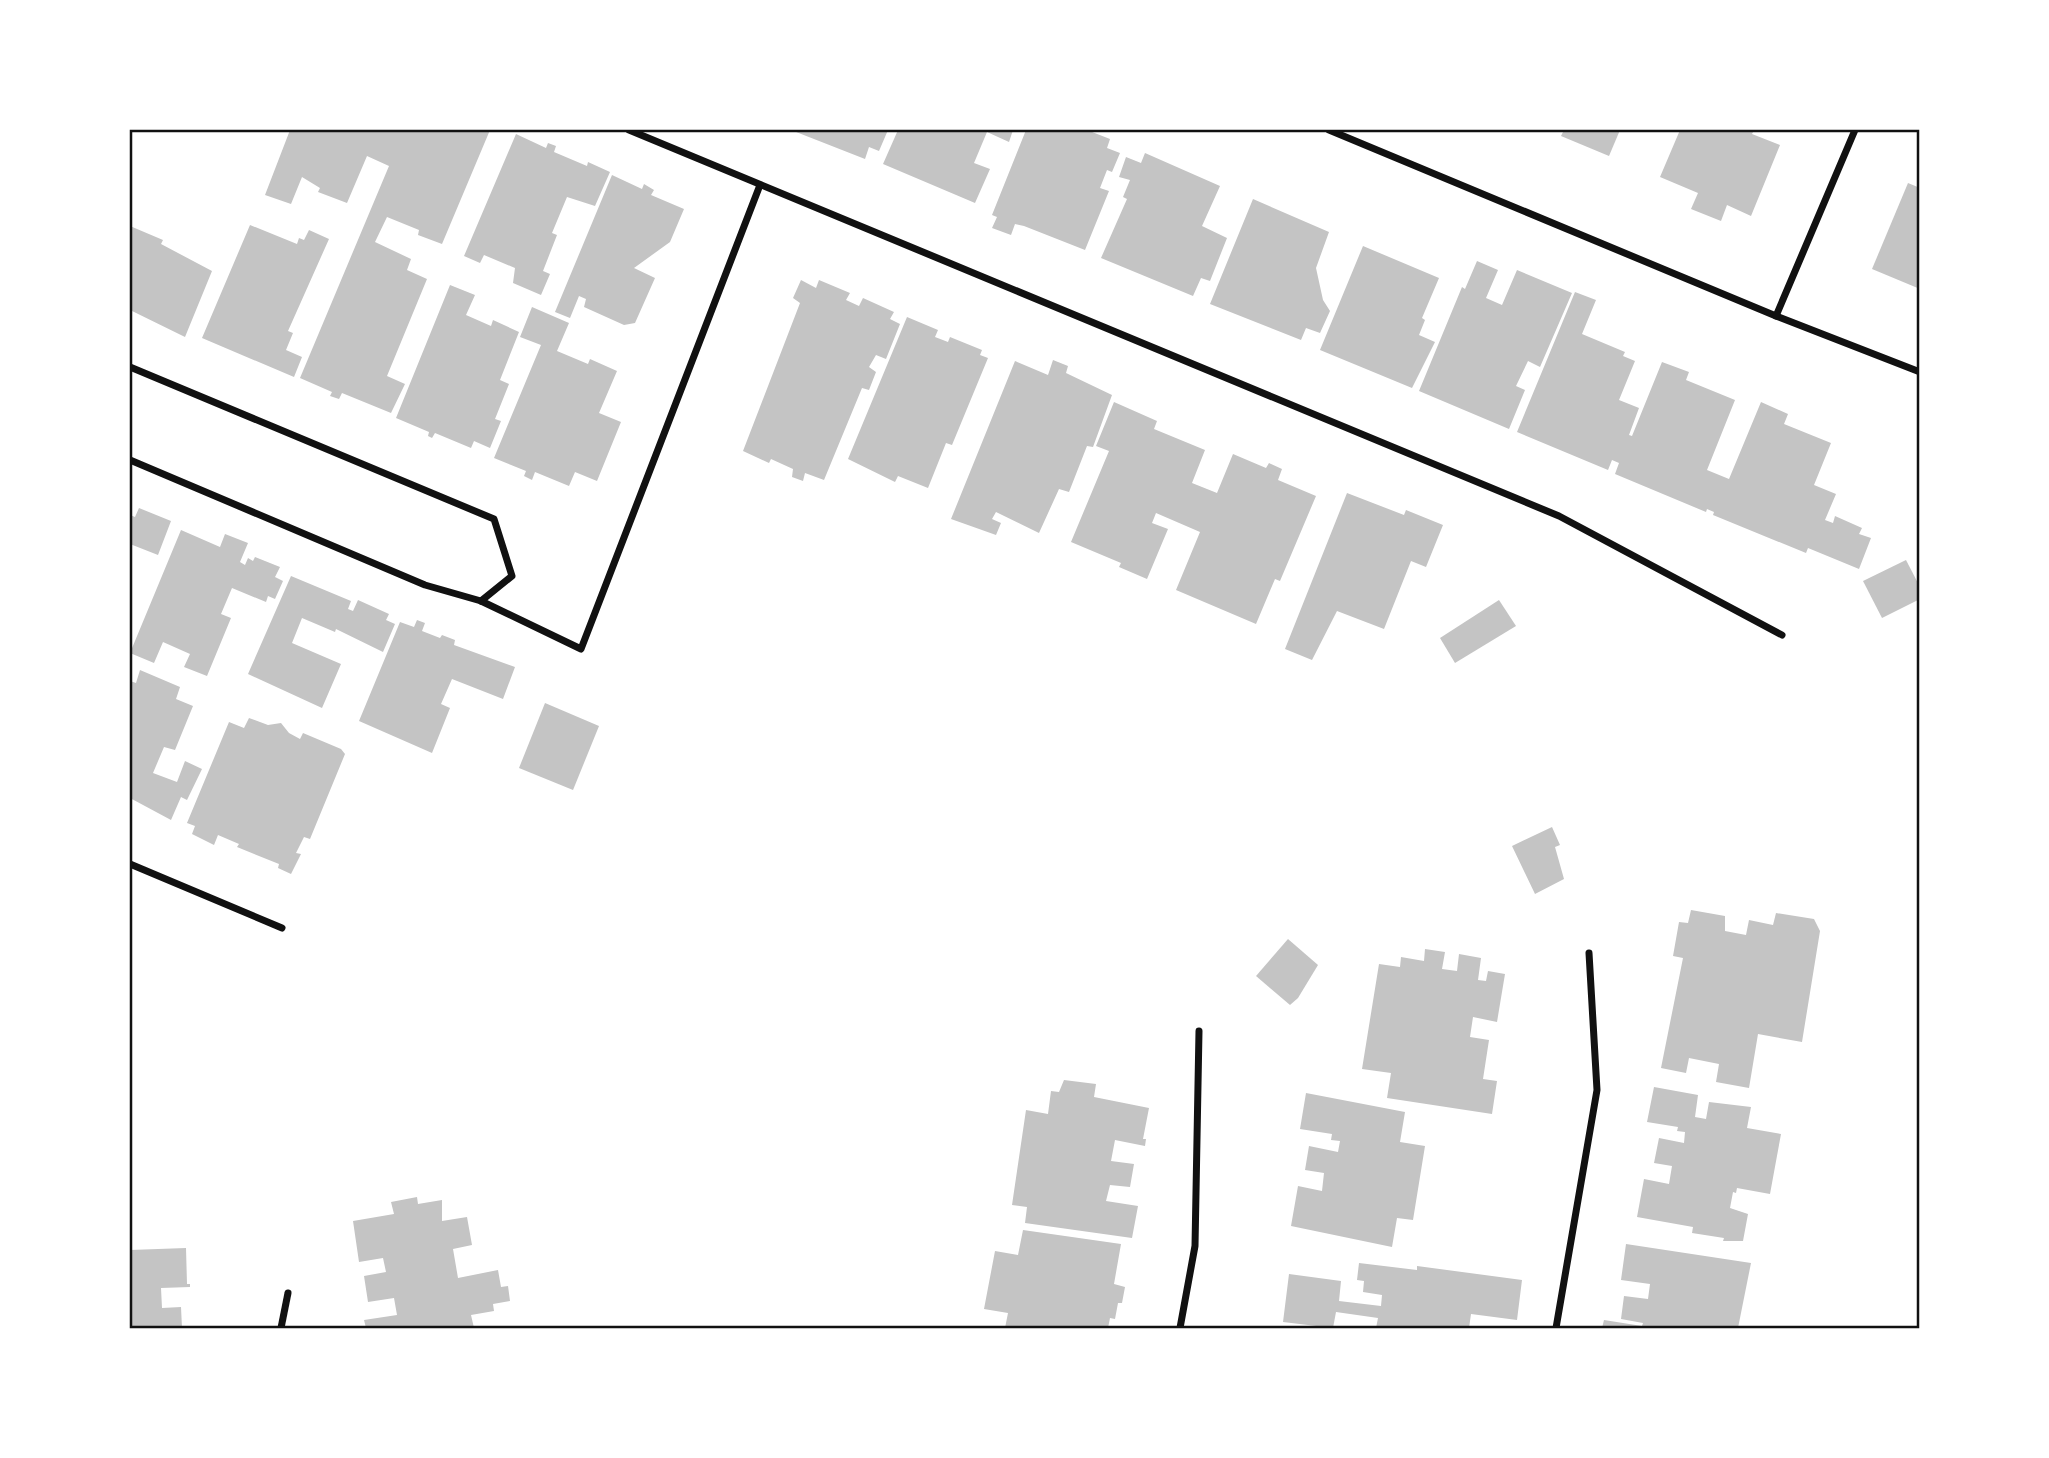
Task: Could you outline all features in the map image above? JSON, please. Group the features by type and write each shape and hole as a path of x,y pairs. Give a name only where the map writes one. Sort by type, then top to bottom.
{"street":[{"path":"629,130 1559,516 1782,635"},
{"path":"1329,130 1776,316 1920,372"},
{"path":"1776,316 1854,130"},
{"path":"130,460 425,585 481,601 581,649 760,185"},
{"path":"130,367 494,519 512,576 481,601"},
{"path":"130,864 282,928"},
{"path":"1556,1328 1597,1090 1589,953"},
{"path":"1180,1328 1195,1246 1199,1031"},
{"path":"281,1328 288,1293"}],"building":[{"path":"290,130 490,130 442,244 418,235 419,230 387,217 375,242 411,259 407,270 427,279 387,376 405,384 391,413 342,393 339,399 330,396 332,392 300,378 389,166 367,156 347,203 318,192 320,188 302,177 291,204 265,195"},
{"path":"791,130 888,130 879,151 869,147 865,159"},
{"path":"898,130 1013,130 1009,142 987,132 974,163 990,169 975,203 883,164"},
{"path":"1026,130 1087,130 1110,139 1107,148 1120,153 1112,172 1107,170 1100,188 1109,191 1085,250 1024,226 1015,224 1011,235 992,228 997,217 992,215"},
{"path":"1564,130 1620,130 1609,156 1561,136"},
{"path":"1680,130 1754,130 1752,134 1780,145 1751,216 1727,205 1721,221 1691,209 1698,193 1660,177"},
{"path":"516,134 546,148 548,143 556,146 554,152 610,172 595,206 567,197 552,233 557,235 543,271 550,274 541,295 513,283 515,268 484,255 480,263 464,256"},
{"path":"1145,153 1220,186 1202,226 1227,238 1210,281 1201,278 1193,296 1101,258 1127,199 1123,197 1130,180 1119,177 1126,157 1141,163"},
{"path":"612,175 642,189 644,184 654,190 651,195 684,209 670,242 634,268 655,278 635,323 624,325 584,307 586,299 579,296 570,318 555,312"},
{"path":"1908,183 1920,188 1920,289 1872,269"},
{"path":"1253,199 1329,232 1316,268 1323,300 1330,311 1320,333 1306,328 1301,340 1210,304"},
{"path":"250,225 297,244 299,238 304,240 309,230 329,239 288,331 293,333 286,350 302,357 294,377 202,338"},
{"path":"130,226 163,240 161,244 212,271 185,337 130,310"},
{"path":"1363,246 1439,278 1422,318 1425,320 1419,335 1435,342 1412,388 1320,350"},
{"path":"1477,261 1498,270 1486,298 1502,305 1517,270 1572,293 1540,367 1528,361 1516,386 1525,390 1509,429 1419,391 1462,287 1465,289"},
{"path":"801,280 816,288 819,280 850,293 846,300 859,306 863,298 894,312 890,319 900,324 886,359 876,355 869,367 876,372 869,390 862,388 824,480 805,473 803,481 792,477 793,469 771,459 769,463 743,451 800,303 793,298"},
{"path":"450,285 475,295 466,315 491,326 493,320 519,332 500,380 509,384 495,419 501,421 490,448 474,441 471,448 435,433 432,438 428,436 429,432 396,418"},
{"path":"1575,292 1596,300 1582,334 1625,352 1623,356 1635,361 1619,400 1639,408 1629,435 1632,436 1662,362 1689,372 1686,380 1735,400 1707,470 1729,479 1761,402 1788,414 1784,424 1831,443 1814,485 1836,494 1825,520 1833,523 1835,516 1862,528 1859,534 1871,538 1859,569 1808,548 1806,553 1713,515 1714,512 1707,509 1706,512 1615,474 1619,463 1612,460 1608,470 1517,432"},
{"path":"532,307 569,323 557,351 588,364 590,359 617,371 599,413 621,422 597,481 575,472 569,486 535,472 532,480 524,476 526,471 494,458 541,345 520,337"},
{"path":"907,317 938,330 935,337 948,342 950,337 982,350 980,355 988,358 952,445 946,443 928,488 898,476 895,482 848,459"},
{"path":"1053,360 1068,366 1066,373 1112,395 1093,447 1087,446 1069,492 1059,489 1039,533 996,512 992,519 1001,523 996,535 951,519 1015,361 1048,375"},
{"path":"1114,402 1157,421 1154,429 1205,450 1192,483 1217,493 1233,454 1266,468 1269,463 1282,469 1278,480 1316,496 1280,581 1275,579 1256,624 1176,590 1200,532 1156,513 1152,523 1168,529 1147,579 1119,567 1121,563 1071,542 1109,451 1096,446"},
{"path":"1347,493 1404,515 1406,510 1443,525 1426,567 1411,561 1384,629 1337,611 1312,660 1285,649"},
{"path":"139,508 171,521 158,555 130,544 130,515 135,517"},
{"path":"181,530 220,547 225,534 248,543 240,562 245,565 248,558 253,561 255,557 280,567 275,577 283,581 275,599 268,596 266,602 232,588 221,614 231,618 207,676 184,667 190,654 163,642 154,663 130,653"},
{"path":"1906,560 1920,587 1920,599 1882,618 1863,581"},
{"path":"291,576 351,601 348,609 353,611 358,600 389,614 386,620 395,624 383,652 336,629 335,632 302,618 292,643 341,664 322,708 248,674"},
{"path":"1499,600 1516,626 1455,663 1440,638"},
{"path":"417,620 425,623 422,631 455,640 454,645 515,667 503,699 452,679 441,704 450,708 432,753 359,721 400,622 414,627"},
{"path":"140,670 180,687 176,699 193,706 175,750 164,747 153,773 177,782 185,761 202,769 187,800 181,797 171,820 130,798 130,681 136,683"},
{"path":"545,703 599,726 573,790 519,768"},
{"path":"249,718 268,725 281,723 289,733 300,739 303,733 341,749 345,754 310,839 304,837 296,853 301,854 291,874 278,868 279,864 237,847 239,844 218,835 214,845 192,834 195,826 187,823 229,722 244,728"},
{"path":"1552,827 1560,845 1555,847 1564,879 1535,894 1512,846"},
{"path":"1691,910 1725,916 1725,931 1746,935 1749,920 1773,925 1776,913 1814,919 1820,931 1802,1042 1758,1034 1749,1088 1716,1082 1719,1064 1689,1058 1686,1073 1661,1068 1683,958 1673,956 1679,922 1688,923"},
{"path":"1288,939 1318,965 1298,998 1290,1005 1256,976"},
{"path":"1425,949 1445,952 1442,969 1457,971 1459,954 1481,958 1478,980 1486,981 1488,971 1505,974 1497,1022 1473,1017 1470,1037 1489,1040 1483,1079 1497,1081 1492,1114 1387,1098 1391,1073 1362,1069 1379,964 1400,967 1401,957 1424,961"},
{"path":"1064,1080 1096,1084 1094,1097 1149,1108 1143,1139 1146,1139 1145,1146 1115,1140 1111,1161 1134,1164 1130,1187 1110,1185 1106,1201 1138,1206 1132,1238 1025,1223 1027,1207 1012,1205 1026,1110 1048,1114 1051,1091 1059,1092"},
{"path":"1654,1087 1698,1095 1695,1117 1706,1119 1709,1102 1751,1107 1747,1128 1781,1134 1770,1194 1737,1188 1736,1193 1733,1192 1730,1208 1748,1214 1743,1241 1723,1241 1724,1238 1692,1233 1693,1227 1637,1217 1644,1179 1669,1184 1672,1166 1654,1163 1659,1138 1684,1143 1685,1132 1677,1131 1678,1127 1647,1122"},
{"path":"1306,1093 1405,1112 1400,1142 1425,1146 1413,1220 1397,1218 1392,1247 1291,1226 1298,1186 1322,1191 1324,1173 1305,1170 1309,1146 1338,1152 1340,1141 1331,1140 1332,1134 1300,1129"},
{"path":"417,1197 418,1204 442,1200 442,1221 467,1217 472,1245 453,1249 458,1278 498,1270 501,1287 508,1286 510,1301 493,1304 494,1311 471,1315 474,1328 366,1328 364,1320 397,1315 394,1298 368,1302 364,1276 386,1272 383,1258 359,1262 353,1221 394,1214 391,1202"},
{"path":"1023,1230 1121,1244 1114,1284 1125,1287 1122,1303 1118,1303 1115,1319 1110,1318 1108,1328 1005,1328 1008,1313 984,1309 995,1251 1018,1255"},
{"path":"1626,1244 1751,1263 1738,1328 1602,1328 1604,1320 1642,1326 1643,1323 1621,1319 1624,1296 1648,1299 1650,1284 1621,1280"},
{"path":"186,1248 187,1284 190,1284 190,1287 161,1288 162,1308 181,1307 182,1328 130,1328 130,1250"},
{"path":"1359,1263 1417,1270 1417,1266 1522,1280 1517,1320 1471,1314 1469,1328 1376,1328 1378,1318 1336,1312 1333,1328 1283,1322 1289,1274 1341,1281 1339,1301 1381,1306 1382,1295 1363,1292 1364,1281 1357,1280"}]}
